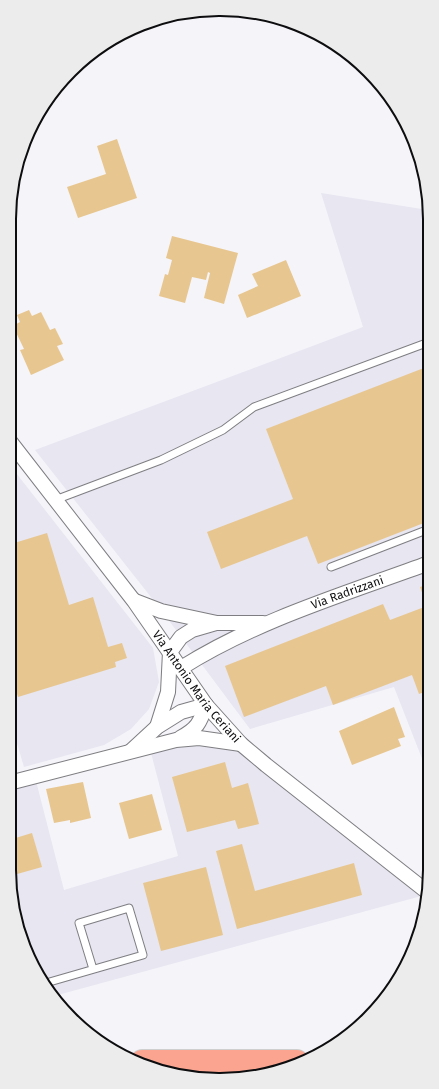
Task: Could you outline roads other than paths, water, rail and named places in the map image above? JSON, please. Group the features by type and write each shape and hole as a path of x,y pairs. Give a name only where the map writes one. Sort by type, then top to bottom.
{"highway":[{"path":"151,1061 288,1061"}],"street":[{"name":"Via Antonio Maria Ceriani","path":"16,449 134,601 206,705 241,744 422,888"},
{"name":"Via Radrizzani","path":"181,668 197,658 266,623 423,565"},
{"name":"Via Radrizzani","path":"134,601 161,611 217,623 266,623"},
{"name":"Via Radrizzani","path":"170,652 181,637 192,630 217,623"},
{"path":"157,726 168,692 170,652"},
{"path":"128,753 157,726 181,712 206,705"},
{"path":"176,740 194,730 201,720 206,705"},
{"path":"16,781 176,740 199,738 241,744"}],"lane":[{"path":"55,500 161,460 223,430 254,407 423,344"},
{"path":"331,567 423,531"},
{"path":"49,982 143,955 129,908 79,923 93,969"}]}
